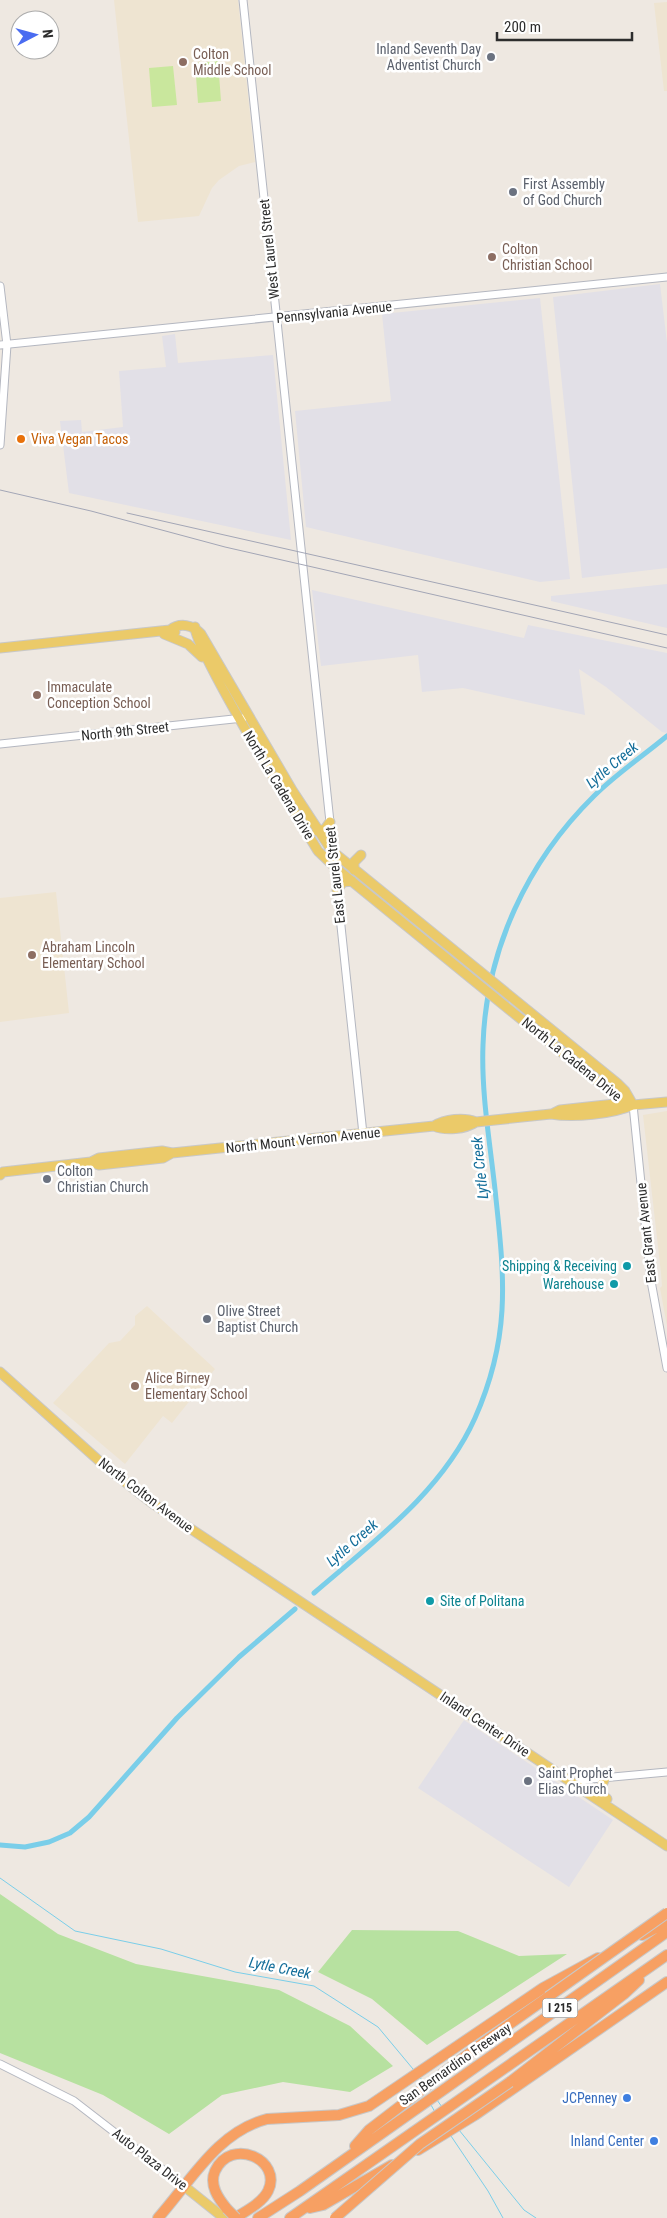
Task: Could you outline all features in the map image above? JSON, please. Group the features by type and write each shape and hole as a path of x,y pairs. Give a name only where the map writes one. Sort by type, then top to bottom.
{"highway":[{"path":"258,2218 340,2162 370,2130 416,2101 445,2072 548,1996 667,1913"},
{"path":"158,2218 217,2148 244,2128 273,2119 325,2117 353,2112 382,2099 543,1988 667,1922"},
{"name":"San Bernardino Freeway","path":"416,2101 452,2083 667,1932"},
{"name":"I 215","path":"290,2218 667,1954"},
{"path":"335,2218 420,2144 510,2082 624,1994 657,1962"},
{"path":"302,2211 323,2204 439,2138 667,1982"},
{"path":"232,2155 252,2155 264,2164 269,2173 268,2191 236,2218 223,2214 215,2192 214,2173 219,2164 232,2155"}],"main road":[{"path":"0,648 170,630 189,630 195,627"},
{"name":"North La Cadena Drive","path":"195,627 195,636 213,672 332,851 625,1090 633,1105"},
{"name":"North La Cadena Drive","path":"195,627 201,634 244,717 317,849 352,882 579,1066 620,1099 633,1105"},
{"path":"154,632 188,644 213,672"},
{"path":"317,831 325,829 330,822"},
{"path":"354,870 354,862 361,855"},
{"path":"337,890 343,882 352,882"},
{"path":"393,915 400,907"},
{"path":"579,1066 586,1058"},
{"name":"North Mount Vernon Avenue","path":"1,1172 91,1162 99,1165 163,1158 172,1153 434,1126 441,1122 469,1119 476,1122 551,1114 561,1116 622,1110 633,1105 667,1102"},
{"name":"North Colton Avenue","path":"0,1372 86,1450 145,1497 303,1604"},
{"name":"Inland Center Drive","path":"303,1604 667,1846"},
{"path":"605,1778 599,1792 611,1802 614,1810"},
{"name":"Auto Plaza Drive","path":"184,2186 223,2214"}],"street":[{"name":"West Laurel Street","path":"243,0 308,617"},
{"name":"Pennsylvania Avenue","path":"4,345 667,277"},
{"path":"0,286 4,345 0,445"},
{"name":"East Laurel Street","path":"308,617 363,1134"},
{"name":"North 9th Street","path":"0,744 244,717"},
{"name":"East Grant Avenue","path":"633,1105 651,1281 667,1368"},
{"path":"578,1786 584,1781 667,1772"},
{"name":"Auto Plaza Drive","path":"0,2064 74,2100 184,2186"}],"shaded area":[{"name":"Colton Middle School","path":"114,0 238,0 255,162 239,166 219,180 212,188 199,216 138,222"},
{"path":"667,2 667,91 664,91 654,3"},
{"path":"660,284 667,343 667,568 582,578 553,297"},
{"path":"540,298 570,579 540,582 306,527 295,411 391,401 382,314"},
{"path":"175,334 178,363 273,355 291,540 69,493 60,421 81,420 82,432 123,427 119,371 166,367 162,336"},
{"path":"667,584 667,628 551,601 551,596"},
{"path":"312,590 524,638 528,625 667,653 667,733 662,732 606,687 579,669 585,715 463,688 422,692 418,655 321,666"},
{"name":"Abraham Lincoln Elementary School","path":"56,892 69,1013 0,1022 0,898"},
{"path":"667,1111 667,1326 660,1288 662,1286 661,1273 643,1115"},
{"name":"Alice Birney Elementary School","path":"147,1306 215,1369 172,1423 163,1416 125,1464 53,1403 109,1343 120,1341 135,1325 135,1316"},
{"path":"464,1720 613,1820 569,1887 418,1788"}],"green space":[{"path":"218,61 221,101 198,103 195,63"},
{"path":"173,66 177,105 152,107 149,68"},
{"path":"0,1894 58,1934 136,1964 279,1990 350,2026 393,2066 350,2092 283,2082 222,2095 169,2134 103,2095 0,2053"},
{"path":"352,1930 458,1931 519,1956 567,1954 427,2045 372,1999 318,1972"}],"waterway":[{"name":"Lytle Creek","path":"314,1593 382,1535 425,1492 461,1445 475,1418 494,1362 499,1336 503,1284 485,1103 483,1064 486,1010 492,975 514,910 530,879 549,849 570,822 602,788 667,736"},
{"name":"Lytle Creek","path":"0,1845 25,1847 49,1842 70,1833 89,1817 177,1718 239,1657 295,1609"},
{"name":"Lytle Creek","path":"0,1878 75,1931 161,1949 235,1972 314,1986 378,2027 413,2069"},
{"name":"Lytle Creek","path":"419,2076 424,2083"},
{"name":"Lytle Creek","path":"437,2100 442,2107"},
{"path":"431,2105 435,2112"},
{"name":"Lytle Creek","path":"459,2130 524,2210 536,2218"},
{"path":"451,2136 488,2191 503,2218"}],"railway":[{"path":"0,490 91,511 225,547 667,648"},
{"path":"127,513 667,635"}],"place":[{"name":"Inland Seventh Day Adventist Church","path":"491,57"},
{"name":"Colton Middle School","path":"183,62"},
{"name":"First Assembly of God Church","path":"513,192"},
{"name":"Colton Christian School","path":"492,257"},
{"name":"Viva Vegan Tacos","path":"21,439"},
{"name":"Immaculate Conception School","path":"37,695"},
{"name":"Abraham Lincoln Elementary School","path":"32,955"},
{"name":"Colton Christian Church","path":"47,1179"},
{"name":"Shipping & Receiving","path":"627,1266"},
{"name":"Warehouse","path":"614,1284"},
{"name":"Olive Street Baptist Church","path":"207,1319"},
{"name":"Alice Birney Elementary School","path":"135,1386"},
{"name":"Site of Politana","path":"430,1601"},
{"name":"Saint Prophet Elias Church","path":"528,1781"},
{"name":"JCPenney","path":"627,2098"},
{"name":"Inland Center","path":"654,2141"}]}
